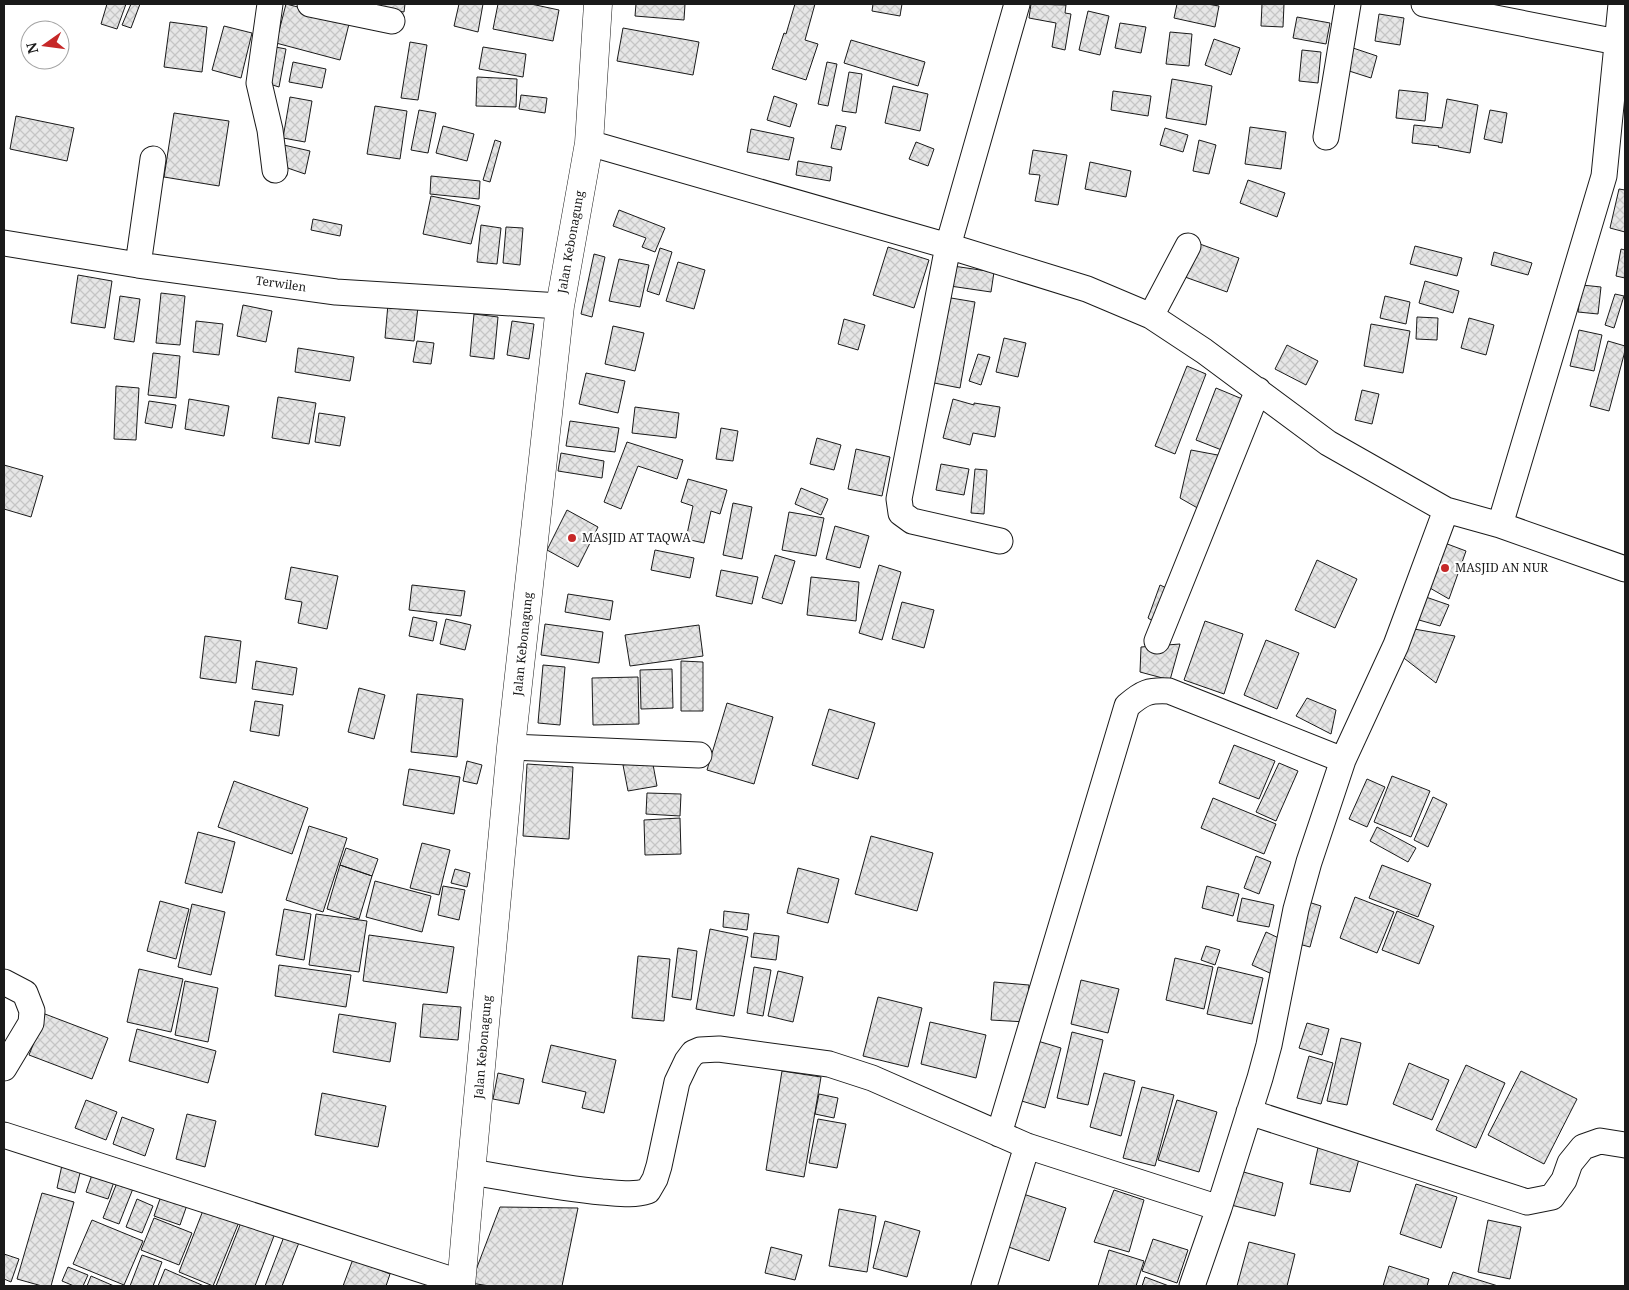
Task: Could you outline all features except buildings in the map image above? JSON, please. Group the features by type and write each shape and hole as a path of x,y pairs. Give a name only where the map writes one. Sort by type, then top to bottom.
{"main road":[{"name":"Jalan Kebonagung","path":"462,1284 511,747 560,306 589,143 598,4"}],"street":[{"path":"270,4 259,83 270,130 275,170"},
{"path":"310,4 392,21"},
{"path":"1000,540 912,521 901,513 899,499 948,246 1016,4"},
{"path":"1326,137 1348,4"},
{"path":"1424,4 1617,42"},
{"path":"1500,525 1615,179 1617,42 1621,4"},
{"path":"589,143 948,246 1087,290 1151,316 1204,351 1328,443 1446,510 1500,525 1625,570"},
{"path":"138,265 153,159"},
{"name":"Terwilen","path":"4,242 138,265 336,292 560,306"},
{"path":"1151,316 1188,246"},
{"path":"1157,641 1258,390"},
{"path":"1192,1286 1220,1208 1269,1045 1296,909 1309,862 1343,760 1396,645 1446,510"},
{"path":"999,1134 1127,706 1138,696 1153,690 1169,691 1343,760"},
{"path":"511,747 700,755"},
{"path":"4,982 25,993 32,1011 31,1023 4,1068"},
{"path":"471,1172 576,1190 624,1194 648,1191 655,1179 659,1166 681,1074 692,1053 706,1049 829,1064 872,1078 1027,1146 1220,1208"},
{"path":"1249,1112 1527,1202 1552,1197 1564,1180 1570,1163 1583,1147 1600,1141 1625,1145"},
{"path":"4,1134 462,1284"},
{"path":"984,1286 1027,1146"}],"place":[{"name":"MASJID AT TAQWA","path":"572,538"},
{"name":"MASJID AN NUR","path":"1445,568"}]}
